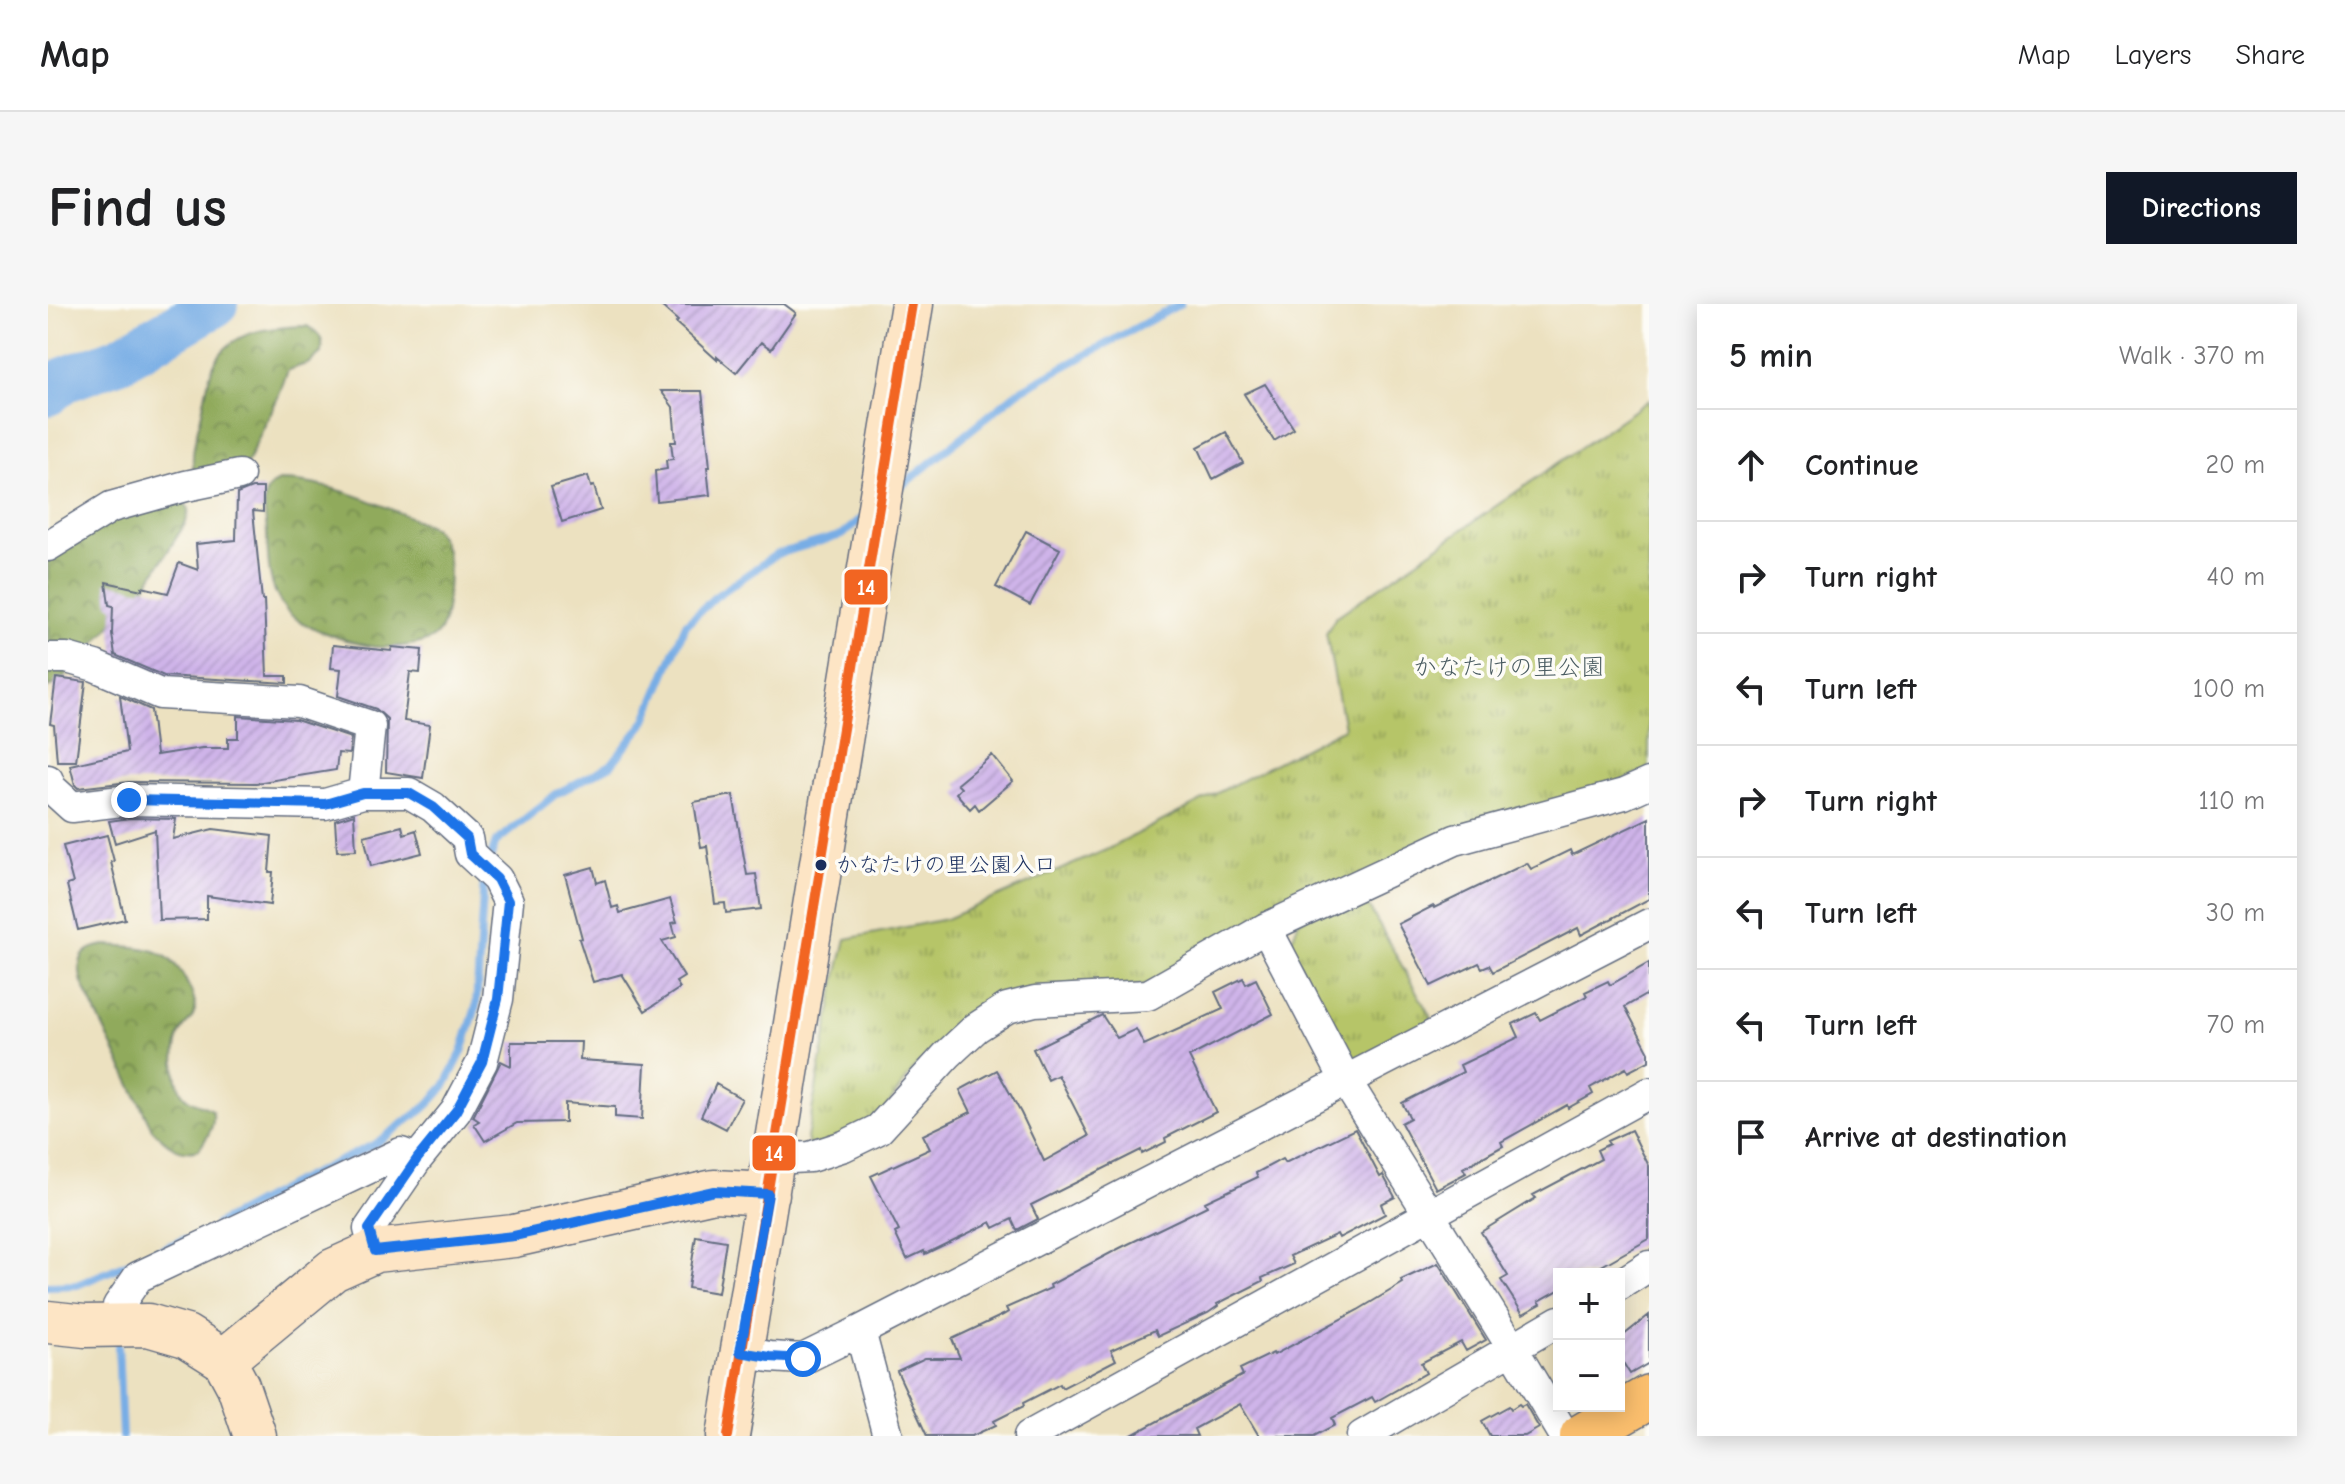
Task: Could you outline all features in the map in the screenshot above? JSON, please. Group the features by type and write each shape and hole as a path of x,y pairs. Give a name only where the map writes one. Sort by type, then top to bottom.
{"main road":[{"path":"1582,1436 1649,1397"}],"street":[{"path":"728,1436 912,304"},
{"path":"48,546 111,507 239,475"},
{"path":"48,658 67,658 95,666 160,694 299,702 370,726 363,793"},
{"path":"48,780 50,787 72,807 129,800 325,804 363,793 409,793 433,807 467,838 470,854 497,879 508,901 498,999 482,1062 456,1111 417,1159 369,1229 375,1251"},
{"path":"224,1360 333,1270 375,1251 514,1236 771,1176 879,1129 947,1055 976,1028 1007,1008 1035,1001 1148,995 1266,928 1455,840 1624,794 1649,783"},
{"path":"740,1352 803,1359 1649,924"},
{"path":"1266,928 1346,1081 1565,1436"},
{"path":"1029,1436 1649,1093"},
{"path":"119,1325 118,1306 138,1277 401,1153 417,1159"},
{"path":"1625,1281 1649,1266"},
{"path":"48,1322 85,1326 148,1325 186,1336 224,1360 238,1386 255,1436"},
{"path":"1362,1436 1553,1325"},
{"path":"860,1331 888,1436"}],"green space":[{"path":"308,326 320,337 322,352 309,363 288,370 242,474 194,473 196,435 209,379 219,356 239,338 252,333"},
{"name":"かなたけの里公園","path":"1649,400 1649,769 1147,985 996,1001 916,1066 875,1123 810,1149 807,1138 846,939 946,919 1106,850 1344,728 1326,633 1336,617"},
{"path":"279,481 339,490 434,528 446,550 449,565 444,622 438,633 421,643 375,647 324,632 292,616 280,602 272,584 269,565 265,498 269,488"},
{"path":"182,500 189,509 186,522 143,591 60,682 48,688 48,561 78,537 100,525"},
{"path":"1360,891 1433,1021 1352,1064 1290,945 1299,921"},
{"path":"106,945 144,948 164,956 181,972 191,991 194,1012 179,1036 175,1069 184,1095 212,1110 212,1126 199,1150 179,1150 152,1129 82,983 82,956 91,949"}],"building":[{"path":"659,304 784,304 796,313 771,349 761,342 736,373 717,357 717,360"},
{"path":"1265,384 1294,429 1274,441 1244,394"},
{"path":"661,391 702,391 710,495 657,501 655,471 667,469 666,460 673,459 671,442 676,442 673,407"},
{"path":"1226,432 1243,463 1213,479 1198,447"},
{"path":"588,476 601,510 562,522 551,487"},
{"path":"252,488 263,488 263,512 253,511 264,600 267,676 287,676 287,683 164,676 115,655 113,606 109,605 106,582 168,593 179,563 198,570 196,544 236,540 237,494"},
{"path":"1026,531 1060,549 1030,605 996,587"},
{"path":"333,645 391,651 392,647 422,650 420,673 410,672 404,721 430,725 423,778 386,772 387,719 376,709 338,696 341,669 331,668"},
{"path":"56,678 86,682 76,761 57,761 54,725 50,724"},
{"path":"120,696 151,710 156,755 202,748 228,748 228,738 238,738 238,716 296,720 351,738 349,754 338,753 336,770 256,783 129,782 78,788 70,765 127,752"},
{"path":"992,755 1013,781 979,810 975,804 970,809 956,793 961,788 957,784"},
{"path":"733,795 747,875 756,874 761,909 726,913 725,903 715,904 707,846 701,847 694,802"},
{"path":"354,814 356,850 337,851 335,820"},
{"path":"1649,818 1649,899 1581,935 1578,928 1493,972 1489,965 1482,968 1479,963 1431,986 1398,924 1527,863 1531,869 1570,850 1572,855"},
{"path":"176,819 173,839 213,829 272,836 270,905 207,896 207,919 159,920 155,830 115,843 109,821"},
{"path":"402,826 404,834 416,830 422,853 371,866 364,836"},
{"path":"107,835 125,919 78,930 67,885 73,883 63,846"},
{"path":"593,867 597,883 605,880 612,908 618,906 620,913 670,899 677,922 672,923 676,937 662,941 684,977 676,982 680,988 645,1011 622,974 593,982 579,939 582,938 565,875"},
{"path":"1649,963 1649,993 1625,1007 1649,1052 1649,1061 1628,1072 1626,1068 1590,1088 1593,1094 1501,1142 1503,1146 1463,1168 1466,1173 1436,1189 1401,1123 1410,1118 1402,1103 1463,1072 1460,1065 1519,1037 1513,1024 1536,1013 1540,1020 1587,996 1585,992 1608,981 1610,985"},
{"path":"1243,978 1246,984 1256,979 1273,1014 1189,1057 1216,1112 1165,1138 1166,1142 1142,1154 1141,1150 1031,1205 1038,1219 1017,1230 1012,1219 994,1228 991,1222 925,1254 924,1251 907,1259 895,1233 899,1231 871,1176 930,1149 923,1135 971,1112 960,1090 997,1070 1044,1161 1089,1136 1058,1075 1048,1080 1033,1049 1102,1015 1117,1038 1136,1029 1144,1045 1223,1009 1215,992"},
{"path":"511,1042 581,1042 580,1060 645,1064 642,1119 615,1117 615,1107 565,1103 565,1122 517,1123 485,1141 474,1124 479,1121 473,1117 501,1061 511,1066"},
{"path":"716,1084 742,1099 726,1129 701,1116"},
{"path":"1355,1129 1380,1177 1383,1175 1395,1197 1381,1204 1385,1214 1339,1238 1337,1234 1290,1256 1294,1264 1262,1278 1263,1281 1217,1304 1208,1313 1158,1336 1155,1330 1111,1350 1116,1360 1062,1388 1060,1384 1023,1403 1024,1406 994,1421 996,1425 972,1436 927,1436 897,1371 925,1358 960,1358 952,1339 1003,1315 1008,1312 1006,1308 1051,1288 1050,1285 1120,1248 1207,1206 1205,1202 1258,1177 1256,1173 1282,1159 1285,1163"},
{"path":"1631,1130 1649,1166 1649,1239 1598,1268 1553,1268 1553,1293 1523,1314 1501,1280 1508,1276 1481,1232 1536,1198 1533,1195 1601,1159 1597,1150 1609,1144 1607,1141"},
{"path":"696,1236 726,1241 718,1293 688,1288"},
{"path":"1438,1263 1486,1340 1466,1351 1461,1342 1421,1363 1426,1373 1375,1402 1372,1397 1332,1418 1335,1425 1314,1436 1259,1436 1240,1404 1194,1429 1197,1436 1130,1436 1243,1375 1240,1369 1274,1355 1358,1310 1403,1283 1401,1280"},
{"path":"1649,1315 1649,1363 1630,1374 1625,1366 1625,1334"},
{"path":"1525,1404 1539,1428 1525,1436 1490,1436 1482,1421"}],"waterway":[{"path":"48,393 64,380 120,359 215,304"},
{"path":"898,489 1019,391 1180,304"},
{"path":"489,862 496,842 556,794 611,765 645,722 686,624 715,597 777,554 842,535 862,518"},
{"path":"217,1224 375,1144 426,1107 445,1086 462,1052 476,1007 484,879"},
{"path":"48,1286 77,1285 183,1240"},
{"path":"118,1344 122,1436"}],"transit line":[{"name":"14","path":"728,1436 912,304"}],"place":[{"name":"かなたけの里公園入口","path":"821,865"}],"route":[{"path":"129,800 325,804 363,793 409,793 433,807 467,838 470,854 497,879 508,901 498,999 482,1062 456,1111 417,1159 369,1229 375,1251 514,1236 714,1191 768,1194 740,1352 803,1359"}]}
